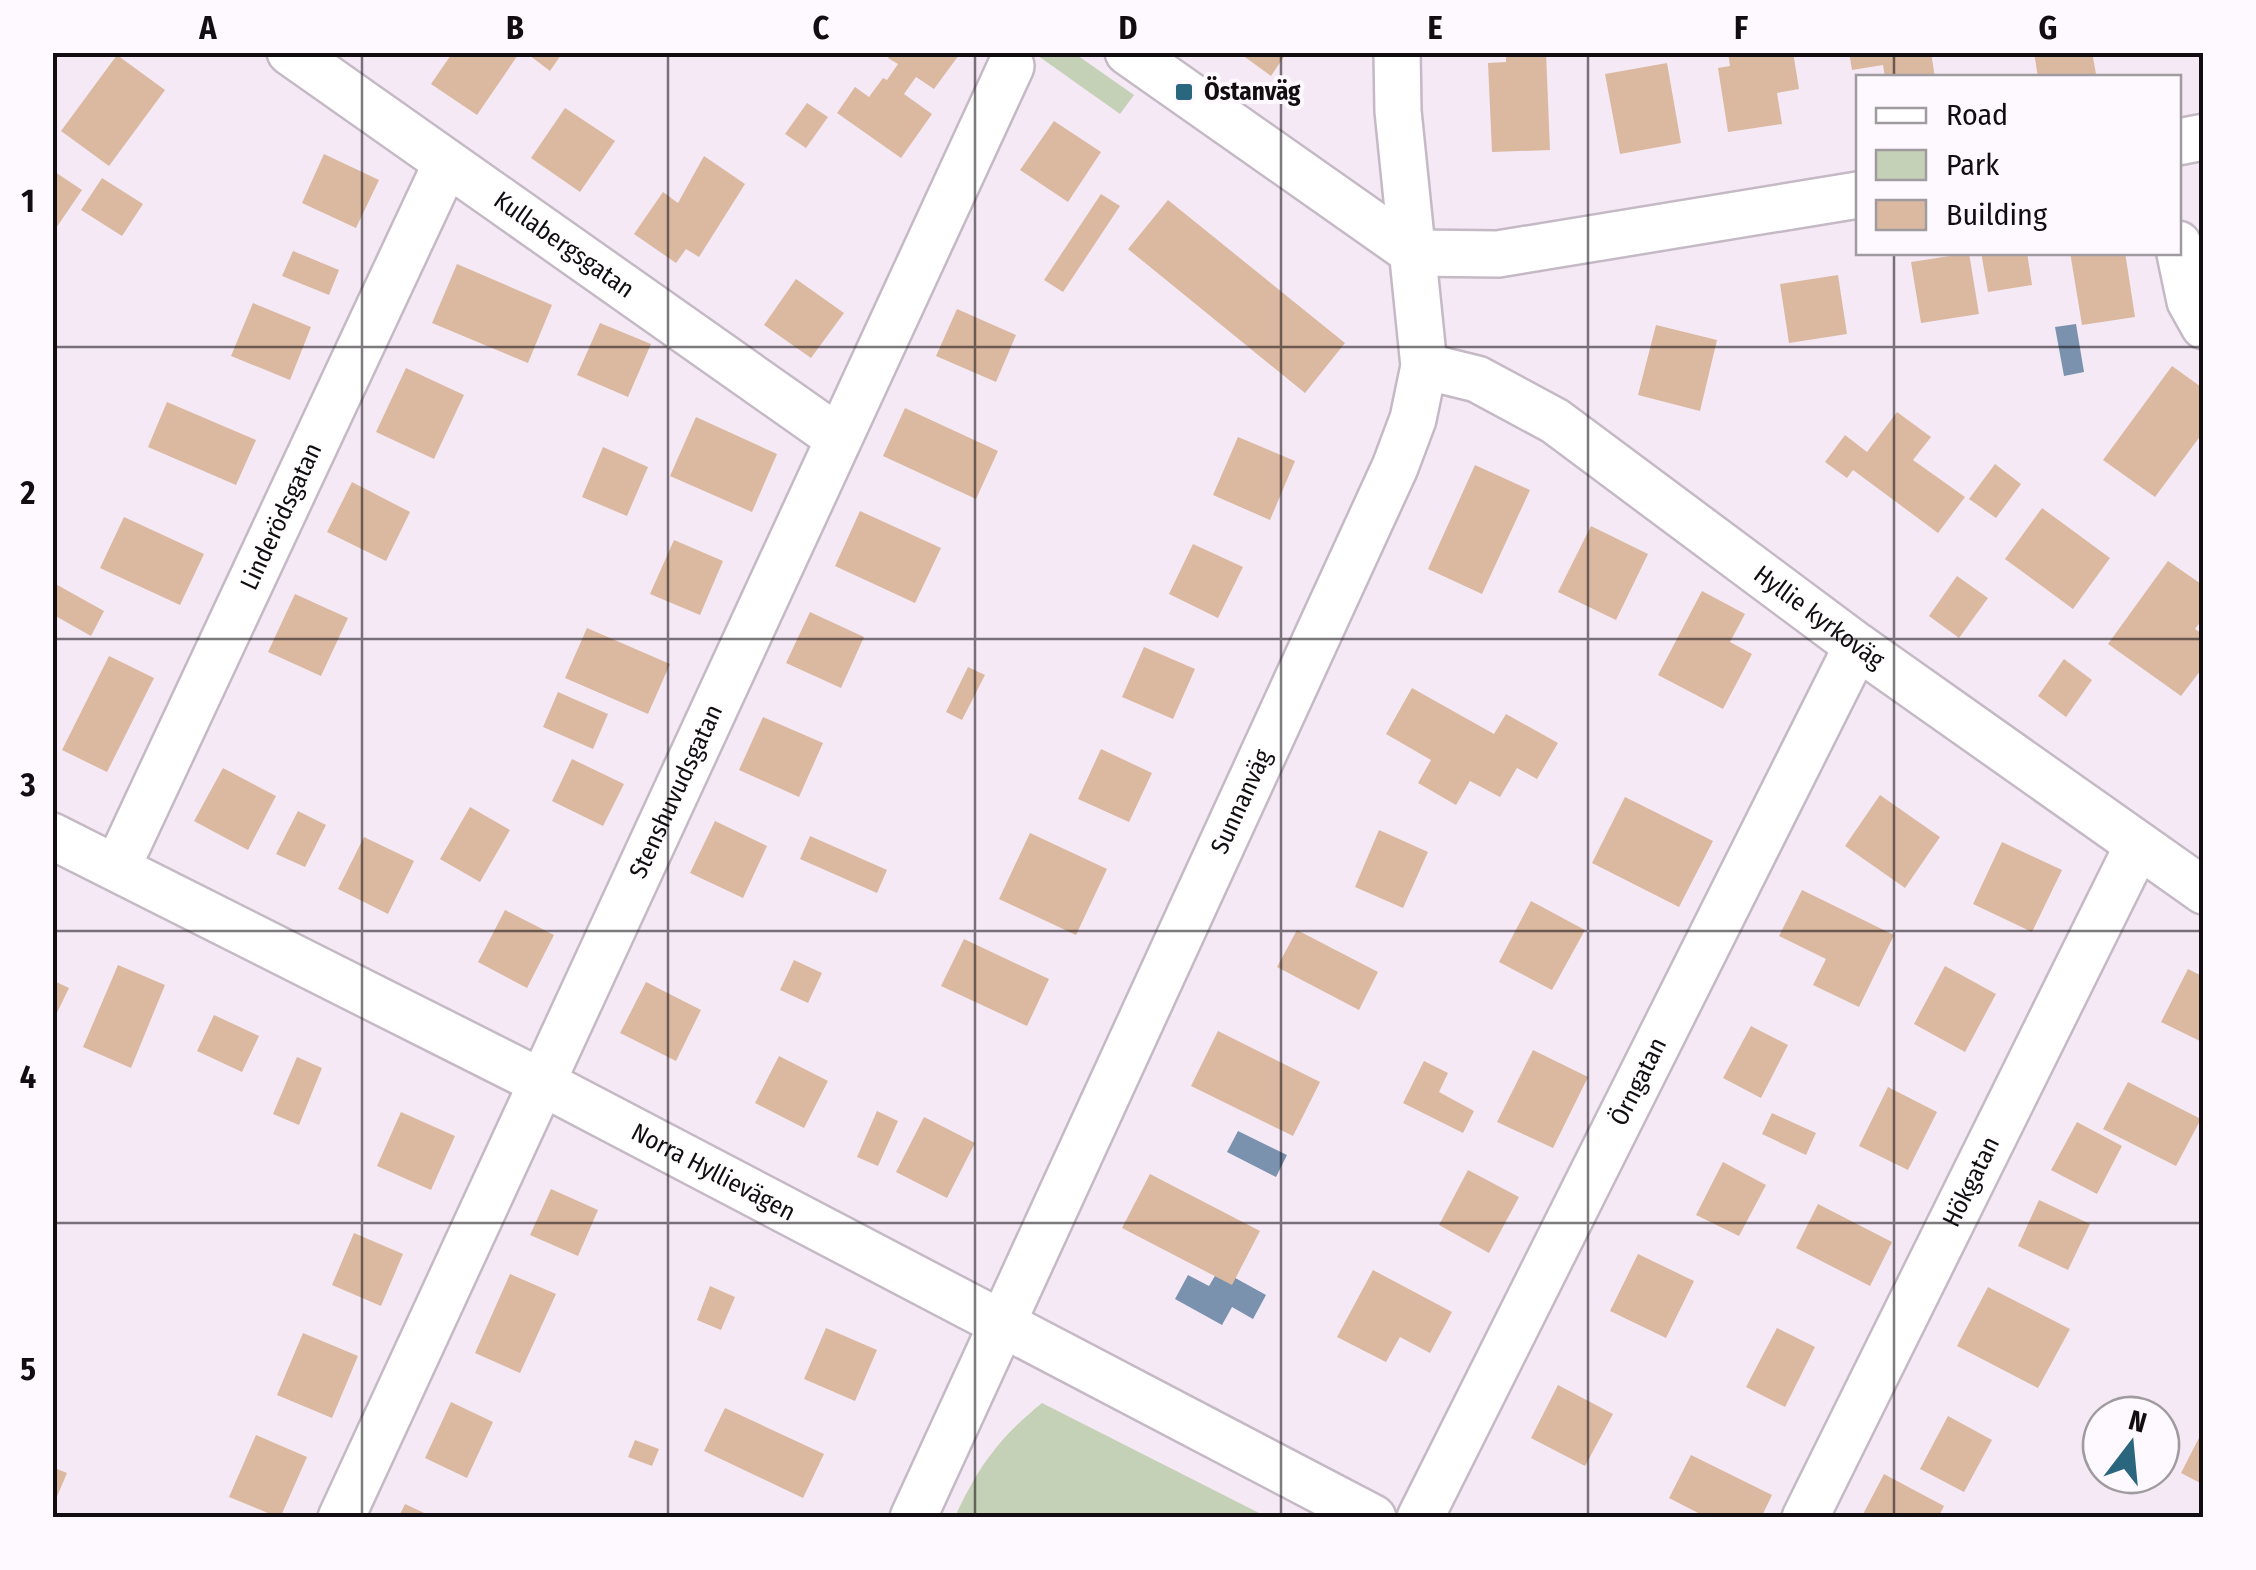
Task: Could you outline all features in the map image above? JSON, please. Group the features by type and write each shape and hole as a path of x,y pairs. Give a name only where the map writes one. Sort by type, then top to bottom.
{"street":[{"name":"Kullabergsgatan","path":"290,52 838,438"},
{"path":"1128,52 1414,253 1498,254 1856,195"},
{"name":"Sunnanväg","path":"913,1518 1395,467 1413,419 1424,366 1397,52"},
{"name":"Stenshuvudsgatan","path":"341,1518 539,1081 1011,66"},
{"name":"Linderödsgatan","path":"117,868 446,164"},
{"path":"2180,255 2190,301 2204,326"},
{"name":"Hyllie kyrkoväg","path":"1424,366 1477,379 1555,421 1857,646 2204,891"},
{"name":"Örngatan","path":"1420,1518 1857,646"},
{"name":"Norra Hyllievägen","path":"52,836 539,1081 1374,1518"},
{"name":"Hökgatan","path":"1805,1518 2138,845"}],"green space":[{"path":"1034,53 1074,53 1134,95 1120,114"},
{"path":"1042,1403 1267,1517 955,1517 991,1454"}],"water":[{"path":"2076,324 2084,372 2064,376 2055,327"},
{"path":"1238,1131 1287,1155 1276,1177 1227,1152"},
{"path":"1219,1269 1266,1295 1253,1319 1232,1307 1222,1325 1175,1299 1188,1275 1209,1286"}],"building":[{"path":"453,52 520,52 477,115 431,84"},
{"path":"525,52 563,52 550,71"},
{"path":"892,52 959,55 934,89 916,77 904,94 932,114 901,158 837,113 855,87 869,97 883,78 887,80 898,64 888,58"},
{"path":"1238,52 1287,52 1271,76"},
{"path":"1506,52 1546,52 1550,150 1492,152 1488,63 1506,62"},
{"path":"1728,52 1793,52 1799,89 1777,93 1782,124 1728,132 1718,68 1730,66"},
{"path":"1849,52 1931,52 1935,75 1885,75 1883,65 1852,70"},
{"path":"2034,52 2092,52 2096,74 2038,75"},
{"path":"117,55 165,90 109,166 61,131"},
{"path":"1667,63 1681,143 1620,154 1605,74"},
{"path":"807,103 828,117 806,148 785,134"},
{"path":"565,108 615,141 580,192 531,158"},
{"path":"1054,121 1101,152 1068,202 1020,170"},
{"path":"324,154 379,180 356,228 302,203"},
{"path":"704,156 745,184 699,257 686,249 676,263 634,234 663,192 678,203"},
{"path":"52,170 82,190 52,234"},
{"path":"102,178 143,204 122,236 81,210"},
{"path":"1101,194 1120,206 1063,292 1044,280"},
{"path":"1168,200 1345,343 1305,393 1128,249"},
{"path":"293,251 339,270 329,295 282,276"},
{"path":"1969,255 1979,314 1921,323 1911,262"},
{"path":"1982,255 2027,255 2032,285 1988,292"},
{"path":"2070,255 2125,255 2135,317 2082,325"},
{"path":"457,264 552,305 528,363 432,323"},
{"path":"1838,275 1847,334 1789,343 1780,284"},
{"path":"796,279 844,313 811,358 764,325"},
{"path":"253,303 311,327 290,380 231,356"},
{"path":"957,309 1016,335 996,382 936,356"},
{"path":"600,323 651,344 628,397 577,375"},
{"path":"1656,325 1717,340 1700,411 1638,395"},
{"path":"2172,366 2204,389 2204,431 2155,497 2103,460"},
{"path":"406,368 464,395 434,459 376,432"},
{"path":"167,402 256,440 236,485 148,447"},
{"path":"905,408 998,451 976,499 883,456"},
{"path":"1897,412 1931,437 1913,460 1965,497 1938,533 1853,470 1847,478 1825,462 1845,435 1867,452"},
{"path":"696,417 777,454 752,512 670,476"},
{"path":"1238,437 1295,461 1270,520 1213,495"},
{"path":"603,447 648,467 627,516 582,497"},
{"path":"1995,464 2021,484 1996,518 1969,499"},
{"path":"1475,465 1530,490 1482,594 1428,569"},
{"path":"352,482 410,512 386,561 327,532"},
{"path":"2042,508 2110,558 2073,609 2005,559"},
{"path":"860,511 941,548 915,603 835,566"},
{"path":"124,517 204,554 180,605 100,568"},
{"path":"1591,526 1648,554 1616,620 1558,592"},
{"path":"674,540 723,561 700,615 650,594"},
{"path":"1193,544 1243,567 1218,618 1169,594"},
{"path":"2168,561 2204,586 2204,617 2195,629 2204,635 2204,666 2181,696 2108,644"},
{"path":"1957,576 1988,598 1959,638 1929,616"},
{"path":"52,582 104,611 91,636 52,614"},
{"path":"1702,591 1745,614 1730,642 1752,654 1723,709 1658,675"},
{"path":"295,594 348,618 321,676 268,652"},
{"path":"810,612 864,637 841,688 786,663"},
{"path":"587,628 670,664 648,714 565,678"},
{"path":"1144,647 1195,669 1173,719 1122,697"},
{"path":"109,656 154,678 107,772 62,750"},
{"path":"2064,659 2092,680 2066,717 2038,696"},
{"path":"968,667 985,675 962,720 946,712"},
{"path":"1412,688 1494,734 1506,714 1558,743 1537,779 1517,768 1500,797 1470,781 1456,805 1418,783 1431,760 1386,734"},
{"path":"558,692 608,714 593,749 543,727"},
{"path":"763,717 823,743 799,797 739,770"},
{"path":"1101,749 1152,773 1129,822 1078,799"},
{"path":"572,759 624,784 603,826 552,801"},
{"path":"223,768 276,796 248,850 194,821"},
{"path":"1880,795 1940,837 1905,888 1845,846"},
{"path":"1625,797 1713,841 1679,907 1592,863"},
{"path":"470,807 510,830 480,882 440,859"},
{"path":"298,811 326,825 305,867 276,854"},
{"path":"715,821 767,846 743,898 690,873"},
{"path":"1379,830 1428,852 1403,908 1355,887"},
{"path":"1030,833 1107,869 1076,935 999,899"},
{"path":"810,836 887,870 877,893 800,859"},
{"path":"364,837 414,861 388,914 338,889"},
{"path":"2002,842 2062,870 2032,932 1973,904"},
{"path":"1802,890 1894,935 1859,1007 1813,985 1826,959 1779,936"},
{"path":"1531,901 1585,930 1552,990 1499,962"},
{"path":"505,910 554,935 527,988 478,962"},
{"path":"1297,930 1378,972 1359,1010 1277,967"},
{"path":"964,939 1049,979 1027,1026 941,986"},
{"path":"794,960 822,973 808,1003 780,990"},
{"path":"118,965 165,985 131,1068 83,1047"},
{"path":"1945,966 1996,994 1965,1052 1914,1024"},
{"path":"2188,969 2204,977 2204,1043 2161,1022"},
{"path":"52,980 69,988 52,1023"},
{"path":"646,982 701,1010 676,1061 620,1033"},
{"path":"214,1015 259,1036 242,1072 197,1051"},
{"path":"1751,1026 1788,1045 1761,1098 1723,1078"},
{"path":"1218,1031 1320,1082 1293,1136 1191,1086"},
{"path":"1533,1050 1588,1077 1553,1148 1497,1122"},
{"path":"779,1056 828,1081 804,1128 755,1103"},
{"path":"297,1057 322,1068 299,1125 273,1114"},
{"path":"1424,1061 1448,1073 1439,1092 1474,1111 1463,1133 1403,1103"},
{"path":"2128,1082 2201,1119 2176,1166 2103,1129"},
{"path":"1888,1087 1937,1112 1908,1170 1859,1146"},
{"path":"877,1111 898,1121 878,1166 857,1157"},
{"path":"401,1112 455,1136 431,1190 377,1166"},
{"path":"1772,1113 1816,1133 1806,1155 1762,1134"},
{"path":"924,1117 975,1143 947,1198 896,1172"},
{"path":"2077,1122 2122,1146 2097,1194 2051,1170"},
{"path":"1723,1162 1766,1185 1739,1236 1696,1215"},
{"path":"1468,1170 1519,1197 1489,1253 1439,1225"},
{"path":"1150,1174 1260,1231 1232,1285 1122,1228"},
{"path":"551,1189 598,1210 578,1256 530,1235"},
{"path":"2039,1200 2090,1224 2068,1270 2018,1246"},
{"path":"1818,1204 1892,1242 1870,1286 1796,1248"},
{"path":"354,1233 403,1254 381,1306 332,1285"},
{"path":"1638,1254 1694,1281 1666,1338 1610,1311"},
{"path":"1373,1270 1452,1312 1430,1353 1400,1337 1386,1362 1337,1337"},
{"path":"510,1274 556,1294 520,1373 475,1353"},
{"path":"710,1286 735,1297 721,1330 697,1320"},
{"path":"1988,1287 2070,1329 2038,1388 1957,1346"},
{"path":"826,1328 877,1350 855,1401 804,1379"},
{"path":"1777,1328 1815,1347 1785,1407 1746,1387"},
{"path":"303,1333 358,1356 332,1418 277,1395"},
{"path":"1558,1385 1613,1414 1585,1466 1531,1438"},
{"path":"451,1402 493,1422 467,1478 425,1458"},
{"path":"725,1408 824,1454 803,1498 704,1451"},
{"path":"1948,1416 1992,1440 1964,1492 1920,1469"},
{"path":"2204,1428 2204,1485 2181,1473"},
{"path":"256,1435 307,1457 280,1518 229,1497"},
{"path":"635,1440 659,1449 652,1466 628,1457"},
{"path":"1691,1455 1772,1495 1761,1518 1708,1518 1669,1498"},
{"path":"52,1467 67,1473 53,1506 52,1506"},
{"path":"1884,1474 1944,1506 1938,1518 1861,1518"},
{"path":"405,1504 435,1518 398,1518"}],"place":[{"name":"Östanväg","path":"1184,92"}]}
